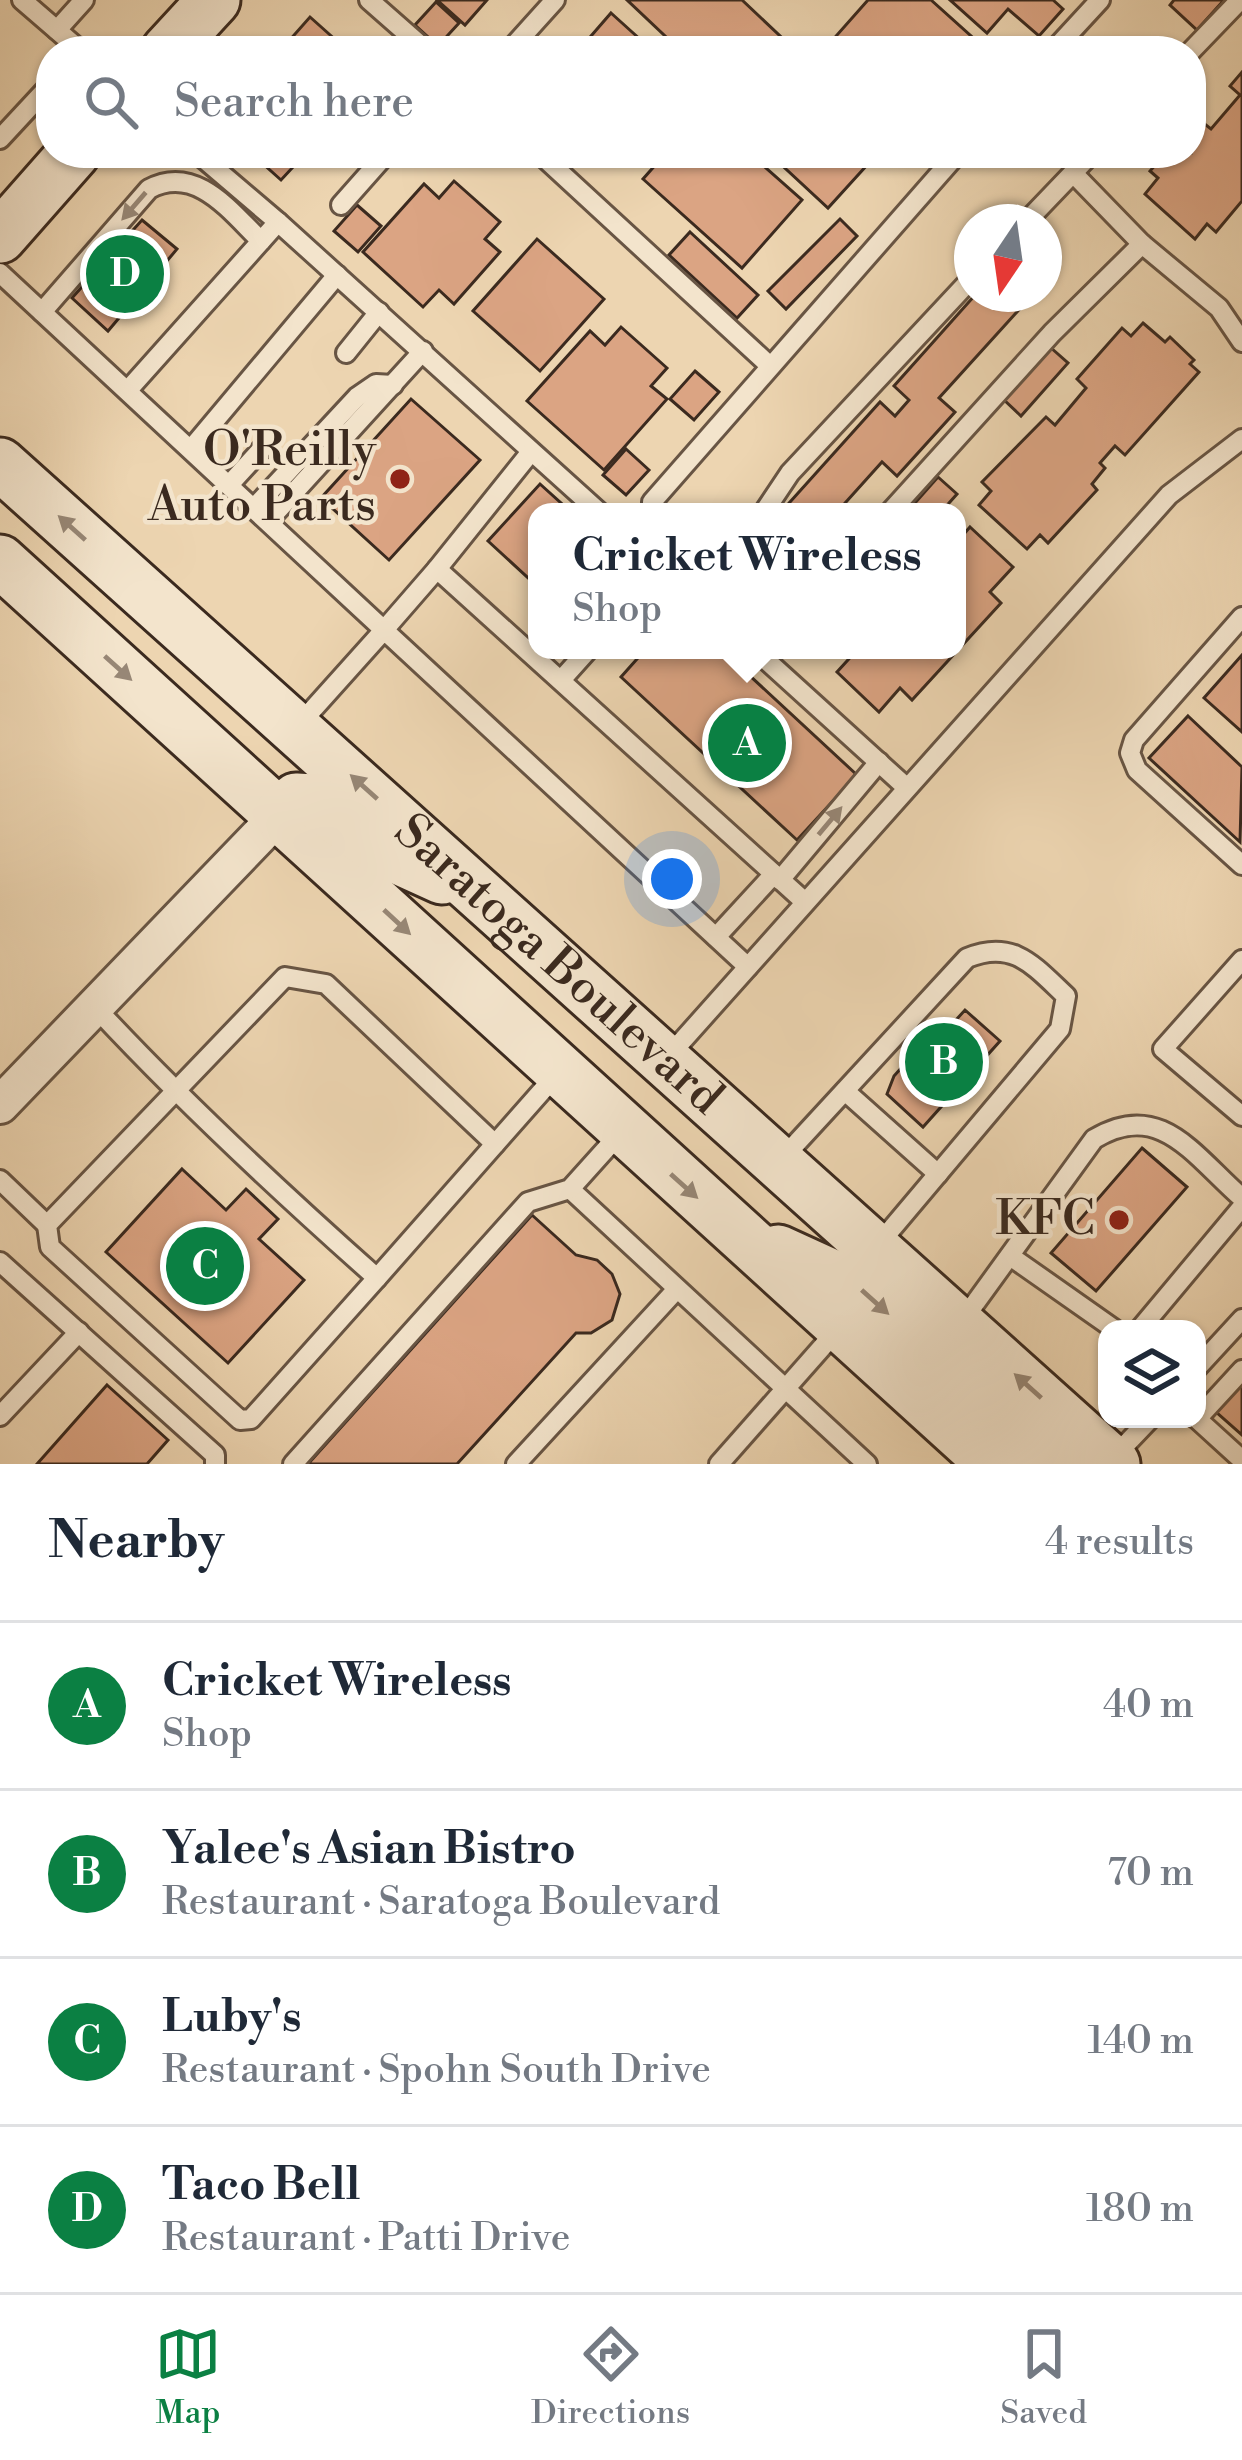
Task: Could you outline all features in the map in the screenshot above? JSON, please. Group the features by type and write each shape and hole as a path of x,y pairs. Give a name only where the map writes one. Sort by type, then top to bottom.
{"main road":[{"path":"180,36 214,0"},
{"path":"0,237 61,168"},
{"name":"Saratoga Boulevard","path":"0,464 1111,1463"},
{"name":"Saratoga Boulevard","path":"0,561 993,1464"},
{"path":"280,814 296,799 313,800 376,848 491,902"},
{"path":"734,1232 860,1288 1055,1464"}],"street":[{"path":"0,1106 280,814"}],"lane":[{"path":"22,0 63,36"},
{"path":"56,30 84,0"},
{"path":"369,0 411,36"},
{"path":"522,36 555,0"},
{"path":"1067,36 1100,0"},
{"path":"1205,36 1240,0"},
{"path":"0,139 36,100"},
{"path":"214,168 588,503"},
{"path":"341,205 374,168"},
{"path":"555,168 769,365"},
{"path":"652,502 945,168"},
{"path":"1043,204 1077,168"},
{"path":"1073,172 1142,244 1219,308 1242,342"},
{"path":"42,312 149,189 163,181 200,185 261,241"},
{"path":"128,390 278,222"},
{"path":"898,503 1052,333 1142,244"},
{"path":"0,273 748,967"},
{"path":"191,449 337,275"},
{"path":"771,503 806,455 954,297"},
{"path":"346,352 379,312"},
{"path":"261,515 423,351"},
{"path":"666,1059 1169,495 1242,439"},
{"path":"229,485 270,440"},
{"path":"297,727 437,569 530,453"},
{"path":"437,569 528,650"},
{"path":"1242,617 1134,740 1130,753 1137,770 1242,865"},
{"path":"538,659 805,902"},
{"path":"562,680 580,659"},
{"path":"765,659 906,787"},
{"path":"716,938 879,762"},
{"path":"779,1162 967,958 1004,949 1022,954 1066,996 1060,1029 875,1248"},
{"path":"1242,960 1162,1049 1242,1116"},
{"path":"46,1225 285,977 326,984 495,1144"},
{"path":"95,1007 173,1091 377,1278"},
{"path":"0,1180 46,1225 50,1247 240,1420 250,1419 560,1071"},
{"path":"844,1091 938,1174"},
{"path":"960,1324 1010,1256 1018,1236 1094,1138 1122,1121 1150,1122 1242,1198"},
{"path":"293,1464 528,1202 570,1189 623,1130"},
{"path":"570,1189 867,1464"},
{"path":"1148,1320 1242,1208"},
{"path":"1010,1256 1101,1320"},
{"path":"3,1272 79,1332 215,1455 215,1464"},
{"path":"516,1464 677,1289"},
{"path":"1206,1358 1242,1319"},
{"path":"719,1464 840,1327"},
{"path":"0,1417 79,1332"},
{"path":"1206,1409 1242,1370"},
{"path":"1206,1427 1242,1460"},
{"path":"1111,1463 1142,1428"}],"building":[{"path":"437,0 487,0 465,25"},
{"path":"627,0 742,0 780,36 665,36"},
{"path":"868,0 931,0 971,36 836,36"},
{"path":"950,0 1053,0 1063,9 1039,36 1008,9 987,33"},
{"path":"1174,0 1224,0 1197,30 1170,5"},
{"path":"436,2 459,23 447,36 427,36 415,25"},
{"path":"611,13 636,36 591,36"},
{"path":"310,17 331,36 293,36"},
{"path":"1242,72 1242,201 1216,232 1207,224 1195,239 1145,194 1158,178 1150,171 1206,168 1206,125 1211,129 1240,95 1230,86"},
{"path":"268,168 292,168 281,180"},
{"path":"653,168 766,168 802,200 742,268 643,179"},
{"path":"785,168 864,168 828,208"},
{"path":"454,181 500,222 485,239 500,252 454,304 439,290 423,307 363,252 424,184 439,198"},
{"path":"357,205 381,226 358,252 334,231"},
{"path":"840,219 857,236 786,309 768,291"},
{"path":"142,220 177,249 108,331 72,298"},
{"path":"690,232 758,295 737,318 669,255"},
{"path":"537,239 604,299 540,371 473,311"},
{"path":"960,312 1017,312 939,398 955,412 897,476 882,462 845,503 789,503 880,402 895,416 909,400 894,386"},
{"path":"1143,323 1165,342 1170,337 1194,360 1190,364 1199,372 1125,455 1115,446 1100,463 1105,468 1092,484 1097,490 1048,543 1040,535 1027,549 979,505 991,491 982,482 1046,417 1055,425 1086,388 1077,379 1122,328 1131,336"},
{"path":"621,327 667,368 651,386 667,399 604,470 527,401 590,331 605,345"},
{"path":"1050,347 1068,363 1021,416 1003,399"},
{"path":"695,371 719,392 694,420 670,399"},
{"name":"O'Reilly Auto Parts","path":"411,399 480,460 389,560 321,498"},
{"path":"626,449 649,470 626,495 603,475"},
{"path":"938,477 957,494 949,503 915,503"},
{"path":"540,484 561,503 528,503 528,578 488,541"},
{"path":"970,527 1013,567 990,592 1001,603 966,641 966,532"},
{"path":"1242,655 1242,732 1204,698"},
{"path":"637,659 732,659 857,775 797,840 621,677"},
{"path":"849,659 950,659 912,700 900,688 879,712 837,672"},
{"path":"1188,716 1242,767 1240,842 1149,758"},
{"path":"965,1010 1000,1041 923,1127 887,1094 894,1076 929,1037 935,1043"},
{"name":"KFC","path":"1142,1148 1187,1187 1096,1291 1051,1253"},
{"path":"182,1169 226,1210 246,1189 278,1219 259,1239 304,1280 228,1363 106,1252"},
{"path":"532,1215 576,1255 597,1260 612,1274 620,1294 612,1320 591,1333 576,1333 457,1464 308,1464"},
{"path":"1242,1379 1242,1435 1215,1411"},
{"path":"107,1385 168,1440 147,1464 37,1464"}],"place":[{"name":"Taco Bell","path":"125,274"},
{"name":"O'Reilly Auto Parts","path":"400,479"},
{"name":"Cricket Wireless","path":"747,743"},
{"name":"Yalee's Asian Bistro","path":"944,1062"},
{"name":"KFC","path":"1119,1220"},
{"name":"Luby's","path":"205,1266"}]}
